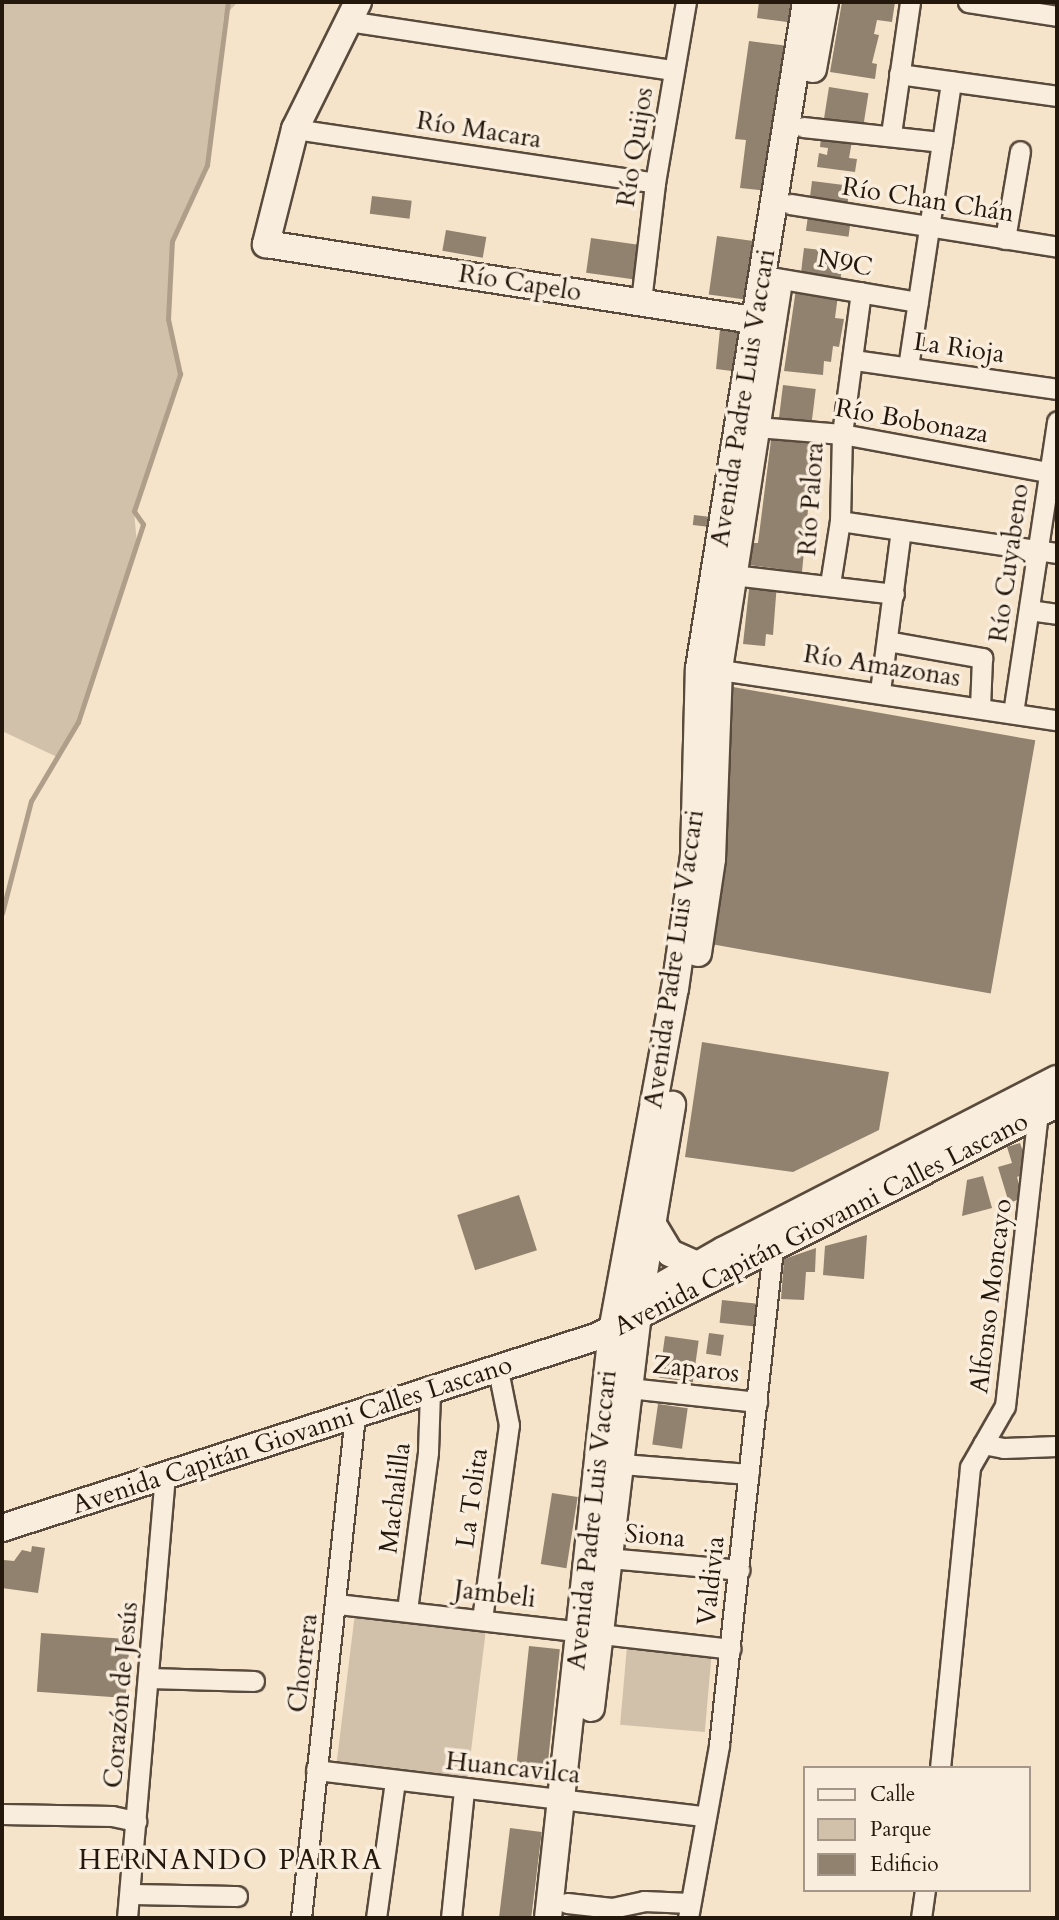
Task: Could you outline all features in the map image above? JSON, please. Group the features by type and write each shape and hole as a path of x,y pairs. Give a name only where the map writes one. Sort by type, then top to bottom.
{"main road":[{"name":"Avenida Padre Luis Vaccari","path":"560,1913 626,1315 694,855 709,668 772,277 806,2"},
{"name":"Avenida Padre Luis Vaccari","path":"772,277 790,204 825,2"},
{"path":"295,129 353,11"},
{"name":"Río Capelo","path":"295,129 266,244 765,322"},
{"name":"Avenida Padre Luis Vaccari","path":"590,1633 608,1558 609,1463 629,1388 626,1315 652,1223 712,859 709,668 733,575 757,427 765,322"},
{"name":"Avenida Capitán Giovanni Calles Lascano","path":"2,1528 583,1341 626,1315 697,1265 1057,1079"},
{"name":"Avenida Capitán Giovanni Calles Lascano","path":"626,1315 773,1248 1048,1108"},
{"path":"652,1223 670,1253 697,1265"}],"street":[{"name":"Río Quijos","path":"641,301 654,183 686,2"},
{"path":"891,134 910,2"},
{"path":"968,2 1028,6 1057,16"},
{"path":"353,11 673,70"},
{"path":"900,74 1057,96"},
{"path":"908,368 951,81"},
{"path":"803,127 891,134 942,142"},
{"name":"Río Macara","path":"295,129 654,183"},
{"path":"1005,239 1020,151"},
{"name":"Río Chan Chán","path":"790,204 1057,247"},
{"name":"N9C","path":"772,277 918,302"},
{"name":"Río Palora","path":"830,584 839,521 842,434 861,292"},
{"name":"La Rioja","path":"854,360 1057,389"},
{"name":"Río Cuyabeno","path":"1013,713 1029,610 1047,552 1057,421"},
{"name":"Río Bobonaza","path":"757,427 842,434 1053,473"},
{"path":"839,521 1047,552"},
{"path":"880,691 901,530"},
{"path":"733,575 830,584 894,594"},
{"path":"1029,610 1057,614"},
{"path":"887,642 982,658 980,707"},
{"name":"Río Amazonas","path":"709,668 880,691 1057,720"},
{"name":"Alfonso Moncayo","path":"940,1766 970,1467 1005,1406 1048,1108"},
{"name":"Valdivia","path":"689,1911 704,1816 719,1745 773,1248"},
{"name":"La Tolita","path":"482,1619 509,1425 498,1370"},
{"name":"Zaparos","path":"629,1388 757,1402"},
{"name":"Machalilla","path":"407,1610 429,1451 430,1391"},
{"name":"Chorrera","path":"302,1918 355,1415"},
{"path":"983,1444 1004,1448 1057,1446"},
{"path":"609,1463 749,1474"},
{"name":"Corazón de Jesús","path":"128,1918 165,1476"},
{"name":"Siona","path":"608,1558 738,1570"},
{"name":"Jambeli","path":"337,1604 730,1649"},
{"path":"149,1678 254,1681"},
{"name":"Huancavilca","path":"316,1770 704,1816"},
{"path":"376,1918 395,1781"},
{"path":"451,1918 464,1789"},
{"path":"2,1814 112,1816 136,1821"},
{"path":"921,1918 925,1892"},
{"path":"130,1894 237,1896"},
{"path":"560,1913 612,1908 644,1901 689,1911"}],"green space":[{"path":"2,2 238,2 224,16 207,165 172,241 168,319 180,374 134,511 137,544 78,722 57,757 2,731"},
{"path":"355,1613 486,1629 468,1778 337,1762"},
{"path":"627,1646 712,1653 705,1732 620,1725"}],"building":[{"path":"759,2 797,2 795,23 757,18"},
{"path":"842,2 895,2 892,22 877,20 874,34 879,35 872,63 877,64 875,79 830,72"},
{"path":"749,41 789,46 769,191 740,188 746,140 735,139"},
{"path":"829,87 869,93 862,132 823,126"},
{"path":"821,137 852,141 849,158 857,159 855,172 817,167 819,153 827,155 828,148 820,147"},
{"path":"812,181 850,186 848,203 810,198"},
{"path":"372,196 412,201 410,219 370,214"},
{"path":"808,216 851,222 848,237 806,231"},
{"path":"446,230 486,237 483,258 442,251"},
{"path":"717,236 761,242 752,301 709,294"},
{"path":"591,238 643,245 639,280 586,273"},
{"path":"804,248 844,253 840,284 800,279"},
{"path":"796,289 838,295 835,318 844,319 839,347 833,346 831,362 824,361 823,375 784,371"},
{"path":"720,329 739,331 744,339 740,372 716,369"},
{"path":"783,385 816,389 811,426 778,422"},
{"path":"772,432 815,437 802,572 749,565 752,543 758,543"},
{"path":"694,515 711,517 710,527 693,525"},
{"path":"750,580 777,583 773,635 766,634 765,646 743,644"},
{"path":"733,687 1035,740 991,993 688,940"},
{"path":"702,1042 889,1072 879,1130 793,1172 685,1157"},
{"path":"1020,1143 1030,1172 1017,1177 1023,1198 1009,1203 998,1167 1012,1163 1007,1147"},
{"path":"983,1176 992,1208 962,1216 967,1180"},
{"path":"519,1195 537,1250 475,1270 457,1215"},
{"path":"867,1235 864,1279 823,1275 825,1246"},
{"path":"816,1248 815,1272 806,1272 804,1300 781,1299 784,1259"},
{"path":"722,1300 760,1304 757,1327 720,1323"},
{"path":"709,1333 724,1335 721,1356 706,1354"},
{"path":"665,1336 699,1341 693,1382 659,1378"},
{"path":"658,1404 688,1408 682,1449 652,1445"},
{"path":"552,1493 578,1497 566,1568 541,1564"},
{"path":"32,1546 45,1548 38,1593 2,1588 4,1560 14,1561 22,1550 31,1552"},
{"path":"41,1633 130,1639 126,1698 37,1692"},
{"path":"529,1646 560,1649 547,1772 516,1768"},
{"path":"510,1828 542,1832 531,1918 499,1918"}],"waterway":[{"path":"2,913 31,801 78,722 143,524 134,511 180,374 168,319 172,241 207,165 228,2"}],"district":[{"name":"HERNANDO PARRA","path":"231,1860"}]}
